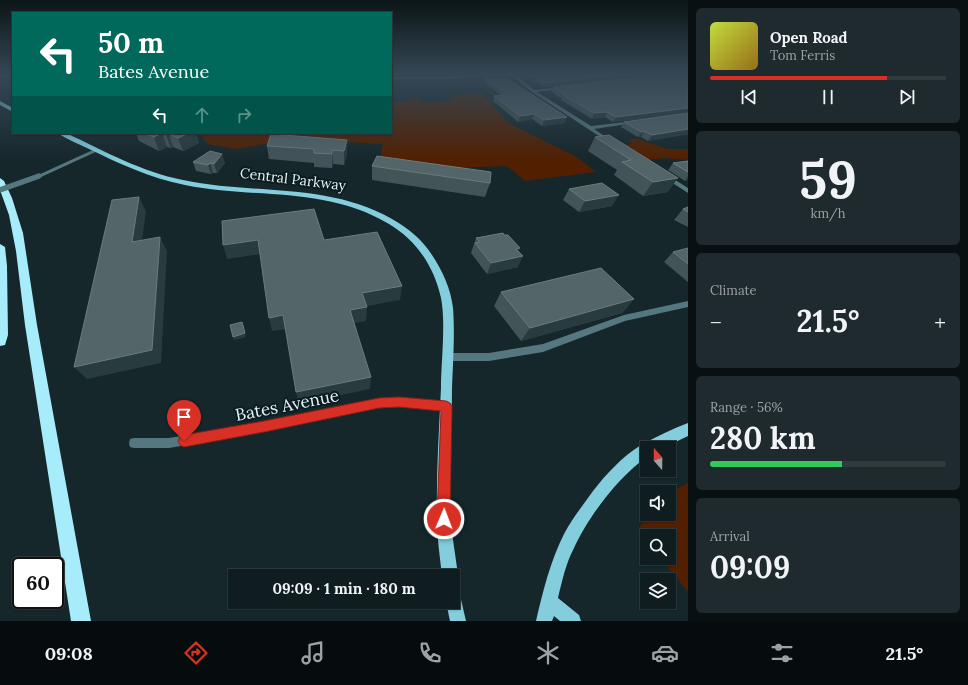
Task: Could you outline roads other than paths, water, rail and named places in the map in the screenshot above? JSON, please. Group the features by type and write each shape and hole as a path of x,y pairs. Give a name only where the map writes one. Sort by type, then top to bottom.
{"highway":[{"path":"0,181 9,199 18,233 27,299 81,621"},
{"path":"0,247 2,266 2,335 0,341"}],"main road":[{"path":"2,104 12,109"},
{"name":"Central Parkway","path":"64,134 97,150 171,180 201,185 336,199 364,208 390,221 404,231 425,251 441,279 448,308 444,519 449,569"},
{"path":"664,441 688,429"},
{"path":"544,621 567,544 580,523 616,474 633,458 640,454"},
{"path":"549,602 573,621"},
{"path":"456,609 458,621"}],"street":[{"path":"553,104 614,144"},
{"path":"589,128 638,122"},
{"path":"0,190 73,162 97,150"},
{"path":"663,175 688,191"},
{"path":"448,357 489,357 543,348 624,318 688,304"},
{"name":"Bates Avenue","path":"134,443 169,443 264,427 379,403 399,402 446,406"}]}
